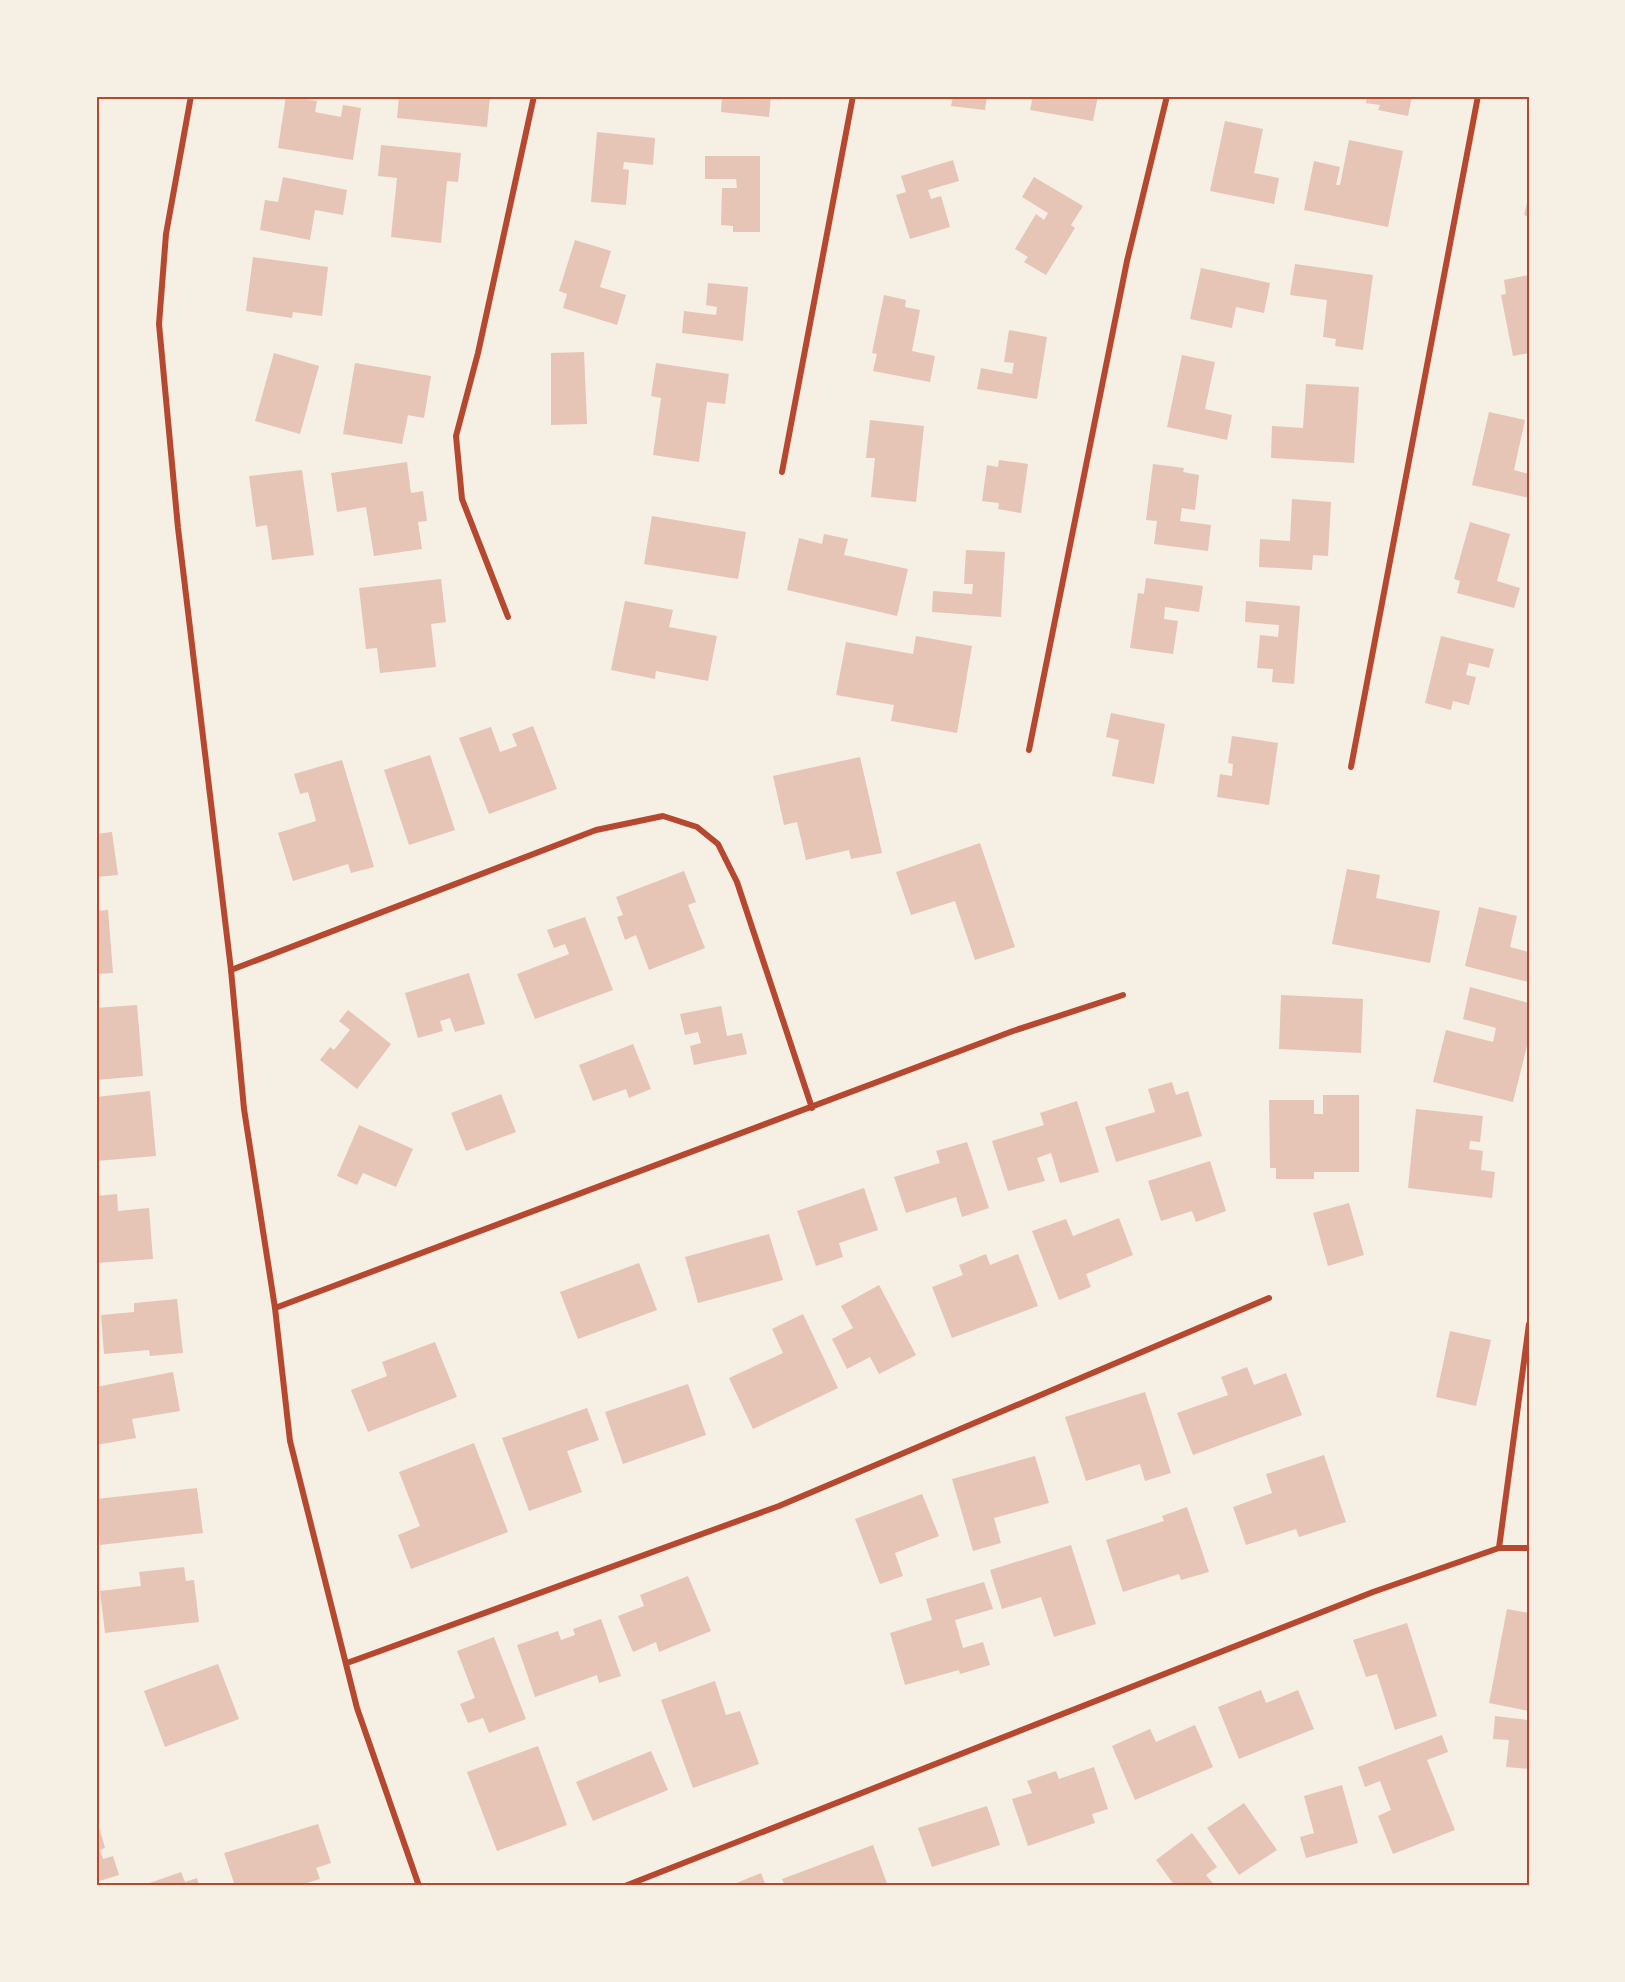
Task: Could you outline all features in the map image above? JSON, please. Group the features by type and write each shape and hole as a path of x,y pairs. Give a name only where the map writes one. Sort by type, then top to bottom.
{"street":[{"path":"191,96 166,234 159,324 178,528 231,970 244,1109 275,1308 290,1441 357,1708 419,1886"},
{"path":"508,617 462,499 456,436 478,353 534,96"},
{"path":"782,472 853,96"},
{"path":"1029,750 1127,261 1167,96"},
{"path":"1351,766 1478,96"},
{"path":"231,970 596,830 663,816 697,827 718,844 737,882 812,1108"},
{"path":"275,1308 1013,1031 1123,995"},
{"path":"347,1663 779,1506 1269,1298"},
{"path":"1499,1548 1529,1324"},
{"path":"624,1886 1362,1596 1499,1548 1529,1548"}],"building":[{"path":"286,96 317,101 315,112 341,117 343,105 361,108 353,160 278,148"},
{"path":"399,96 490,96 487,127 397,118"},
{"path":"722,96 771,96 769,117 721,112"},
{"path":"953,96 987,96 985,110 951,106"},
{"path":"1033,96 1098,96 1093,121 1030,110"},
{"path":"1367,96 1412,96 1408,116 1378,110 1380,105 1366,103"},
{"path":"1225,121 1263,129 1254,173 1279,178 1274,204 1210,191"},
{"path":"597,132 655,138 653,165 624,162 623,169 629,170 626,205 591,202"},
{"path":"1349,140 1403,151 1388,227 1304,210 1314,161 1340,167 1336,185 1340,185"},
{"path":"381,145 461,153 458,182 447,181 441,243 391,237 397,178 378,176"},
{"path":"705,156 760,156 760,232 733,232 733,226 721,225 722,188 737,188 736,179 705,179"},
{"path":"953,160 959,181 928,190 931,199 941,196 950,227 910,239 896,195 906,192 901,176"},
{"path":"283,177 347,190 343,215 315,210 310,240 260,230 265,200 278,202"},
{"path":"1034,177 1083,206 1071,225 1075,228 1046,275 1024,262 1028,257 1015,249 1036,214 1044,220 1048,213 1022,197"},
{"path":"1529,195 1529,217 1524,215"},
{"path":"575,240 611,251 600,287 626,295 617,325 563,308 567,294 559,291"},
{"path":"253,257 328,267 322,316 293,312 292,318 246,311"},
{"path":"1295,264 1373,275 1363,350 1335,346 1336,339 1323,337 1327,300 1290,295"},
{"path":"1201,268 1270,283 1264,313 1236,307 1232,328 1190,319"},
{"path":"1529,275 1529,353 1513,356 1501,295 1506,294 1504,280"},
{"path":"708,283 748,287 743,341 682,333 684,311 716,315 717,307 706,305"},
{"path":"884,295 906,300 905,307 920,310 912,351 935,356 930,382 873,371 877,354 872,353"},
{"path":"1009,330 1047,337 1037,399 977,389 981,368 1012,374 1014,363 1004,362"},
{"path":"584,352 587,424 551,425 551,353"},
{"path":"274,353 319,366 300,434 255,421"},
{"path":"1182,355 1215,362 1205,409 1232,415 1227,440 1167,427"},
{"path":"355,363 431,376 424,418 408,415 402,444 343,434"},
{"path":"656,363 729,374 725,404 707,402 699,462 653,455 661,398 651,396"},
{"path":"1306,384 1359,387 1354,463 1271,458 1272,426 1303,428"},
{"path":"1489,412 1525,420 1514,470 1529,474 1529,498 1472,485"},
{"path":"870,420 924,426 916,502 871,497 875,458 866,458"},
{"path":"999,460 1028,464 1021,513 998,509 999,503 982,501 987,465 998,467"},
{"path":"407,462 411,493 423,491 427,521 418,522 422,549 374,556 366,507 337,512 331,473"},
{"path":"1153,464 1184,468 1183,472 1199,475 1195,510 1182,508 1180,521 1211,525 1208,551 1154,544 1157,521 1146,520"},
{"path":"302,470 314,555 272,560 267,525 256,527 249,476"},
{"path":"1292,499 1331,502 1328,556 1313,555 1312,570 1259,567 1260,539 1290,541"},
{"path":"652,516 746,532 738,579 644,564"},
{"path":"1470,522 1510,534 1497,581 1520,588 1514,608 1457,593 1460,581 1454,579"},
{"path":"824,534 848,539 844,555 908,569 897,616 787,590 799,538 822,544"},
{"path":"966,550 1005,552 1001,617 932,612 933,591 972,594 973,584 964,584"},
{"path":"1146,578 1203,586 1199,612 1165,607 1164,619 1178,621 1173,654 1130,648 1138,593 1144,594"},
{"path":"441,579 446,622 431,624 436,667 380,673 377,648 366,649 359,588"},
{"path":"625,601 673,610 669,627 717,636 708,681 656,671 655,679 611,670"},
{"path":"1246,601 1300,606 1294,684 1272,682 1273,669 1257,668 1260,635 1278,637 1279,625 1245,622"},
{"path":"916,636 972,646 957,733 891,721 894,705 836,695 846,642 913,654"},
{"path":"1441,636 1494,649 1489,668 1469,663 1466,675 1476,677 1469,705 1453,701 1451,710 1425,703"},
{"path":"1111,713 1165,724 1154,784 1112,776 1119,740 1106,737"},
{"path":"533,726 557,789 489,814 459,738 491,727 500,752 517,746 512,734"},
{"path":"1232,736 1278,743 1269,805 1217,797 1220,774 1232,776 1233,764 1228,763"},
{"path":"430,755 455,830 409,845 384,770"},
{"path":"860,757 882,853 851,859 849,850 806,860 797,822 784,825 773,776"},
{"path":"342,760 374,867 351,873 348,864 293,881 278,833 316,821 308,792 300,794 294,774"},
{"path":"112,832 118,875 96,877 96,834"},
{"path":"980,843 1015,947 975,960 955,901 911,915 896,872"},
{"path":"1347,869 1380,875 1376,898 1440,911 1430,963 1332,944"},
{"path":"684,871 696,902 688,905 705,948 649,970 636,935 625,940 617,917 623,915 616,897"},
{"path":"1479,907 1517,916 1510,947 1529,952 1528,982 1465,966"},
{"path":"108,910 113,973 96,974 96,911"},
{"path":"585,917 613,990 535,1019 517,974 569,954 565,944 554,948 547,930"},
{"path":"469,973 485,1024 455,1032 450,1018 440,1021 443,1031 418,1038 405,993"},
{"path":"1470,987 1529,1003 1529,1038 1513,1102 1433,1082 1446,1030 1493,1042 1496,1028 1463,1019"},
{"path":"1281,995 1363,999 1361,1053 1279,1049"},
{"path":"137,1005 143,1076 96,1080 96,1008"},
{"path":"721,1006 727,1036 742,1033 747,1054 694,1065 690,1046 701,1043 698,1032 685,1035 680,1014"},
{"path":"348,1010 391,1044 357,1089 320,1060 330,1047 334,1050 350,1030 339,1021"},
{"path":"633,1044 651,1089 629,1098 626,1089 593,1101 579,1065"},
{"path":"1172,1082 1176,1095 1188,1091 1202,1136 1116,1162 1105,1127 1155,1112 1148,1089"},
{"path":"150,1091 156,1156 96,1161 96,1097"},
{"path":"501,1094 516,1132 466,1151 451,1113"},
{"path":"1323,1095 1359,1095 1359,1172 1314,1172 1314,1179 1276,1179 1276,1168 1270,1168 1269,1100 1314,1100 1314,1114 1323,1114"},
{"path":"1077,1101 1099,1172 1060,1183 1051,1153 1037,1158 1045,1181 1008,1191 992,1141 1044,1125 1040,1113"},
{"path":"1416,1109 1483,1116 1480,1142 1470,1141 1469,1149 1483,1151 1481,1170 1495,1172 1492,1198 1408,1188"},
{"path":"359,1125 413,1149 396,1187 363,1173 357,1185 337,1176"},
{"path":"967,1142 989,1208 962,1217 956,1197 906,1213 894,1177 940,1163 936,1151"},
{"path":"1210,1161 1226,1211 1196,1222 1192,1211 1161,1221 1148,1181"},
{"path":"864,1188 878,1230 839,1243 843,1257 816,1266 797,1211"},
{"path":"117,1194 118,1211 149,1208 153,1259 96,1263 96,1196"},
{"path":"1349,1203 1364,1255 1328,1266 1313,1213"},
{"path":"1119,1218 1133,1255 1086,1274 1091,1287 1059,1300 1032,1231 1066,1219 1073,1236"},
{"path":"769,1234 783,1280 698,1303 685,1257"},
{"path":"986,1254 990,1265 1018,1254 1038,1306 952,1338 932,1287 963,1275 959,1265"},
{"path":"639,1263 657,1310 578,1339 560,1292"},
{"path":"879,1285 916,1355 879,1374 870,1357 847,1369 832,1339 853,1328 841,1306"},
{"path":"177,1299 183,1353 150,1356 149,1350 104,1354 101,1315 134,1312 134,1303"},
{"path":"803,1314 838,1388 753,1429 729,1378 783,1353 772,1329"},
{"path":"1450,1331 1491,1340 1476,1406 1436,1397"},
{"path":"435,1342 457,1397 368,1432 351,1390 387,1376 382,1362"},
{"path":"1247,1367 1254,1385 1286,1373 1302,1415 1193,1455 1177,1413 1228,1395 1221,1377"},
{"path":"173,1372 180,1411 132,1419 136,1438 96,1445 96,1387"},
{"path":"688,1384 706,1435 623,1464 605,1412"},
{"path":"1145,1392 1171,1473 1145,1481 1140,1464 1086,1481 1065,1417"},
{"path":"587,1408 599,1440 567,1451 582,1492 529,1511 502,1438"},
{"path":"474,1443 508,1532 411,1569 398,1535 420,1526 399,1472"},
{"path":"1324,1455 1346,1522 1299,1537 1296,1529 1246,1545 1233,1507 1272,1493 1266,1474"},
{"path":"1035,1456 1049,1503 994,1518 1001,1543 973,1551 952,1479"},
{"path":"197,1488 203,1533 100,1545 96,1499"},
{"path":"922,1494 939,1536 895,1553 903,1576 880,1584 855,1519"},
{"path":"1187,1507 1209,1572 1181,1580 1179,1574 1123,1592 1106,1540 1164,1521 1162,1516"},
{"path":"1071,1545 1096,1624 1054,1637 1041,1597 1002,1609 990,1570"},
{"path":"184,1567 186,1581 194,1580 199,1622 105,1633 100,1591 141,1586 139,1572"},
{"path":"688,1576 711,1631 659,1652 656,1642 633,1652 618,1616 644,1606 640,1595"},
{"path":"984,1582 993,1609 955,1620 963,1648 983,1642 990,1665 960,1674 959,1670 905,1685 890,1633 932,1620 926,1599"},
{"path":"1507,1609 1529,1613 1529,1711 1489,1703"},
{"path":"601,1619 621,1676 599,1683 597,1675 535,1697 517,1645 558,1631 561,1640 575,1635 573,1629"},
{"path":"1407,1623 1437,1716 1395,1730 1377,1674 1366,1677 1353,1640"},
{"path":"494,1637 526,1719 489,1733 483,1718 468,1723 460,1704 475,1698 457,1651"},
{"path":"218,1664 239,1719 165,1747 144,1691"},
{"path":"715,1681 726,1715 740,1711 759,1764 693,1788 661,1700"},
{"path":"1261,1690 1266,1703 1298,1690 1314,1729 1239,1759 1218,1707"},
{"path":"1495,1716 1529,1720 1529,1769 1506,1767 1509,1740 1493,1739"},
{"path":"1195,1725 1213,1767 1135,1800 1112,1746 1150,1729 1156,1742"},
{"path":"1442,1735 1448,1752 1427,1760 1455,1830 1393,1854 1378,1816 1391,1810 1380,1781 1365,1787 1358,1767"},
{"path":"538,1746 567,1825 497,1851 467,1772"},
{"path":"651,1751 668,1790 593,1821 576,1782"},
{"path":"1094,1767 1108,1809 1092,1814 1095,1823 1028,1846 1012,1799 1032,1793 1027,1781 1056,1771 1059,1779"},
{"path":"1342,1785 1358,1843 1306,1858 1300,1837 1314,1833 1304,1796"},
{"path":"1244,1803 1277,1850 1239,1875 1207,1828"},
{"path":"987,1806 1000,1845 932,1867 918,1828"},
{"path":"318,1824 331,1863 316,1868 320,1879 297,1886 235,1886 224,1853"},
{"path":"99,1827 105,1848 100,1850 103,1859 113,1856 119,1875 96,1882 96,1828"},
{"path":"1192,1833 1217,1867 1206,1875 1215,1886 1175,1886 1156,1860"},
{"path":"873,1845 888,1886 785,1886 782,1879"},
{"path":"181,1872 185,1882 197,1878 199,1886 141,1886"},
{"path":"761,1873 766,1886 729,1886"}]}
